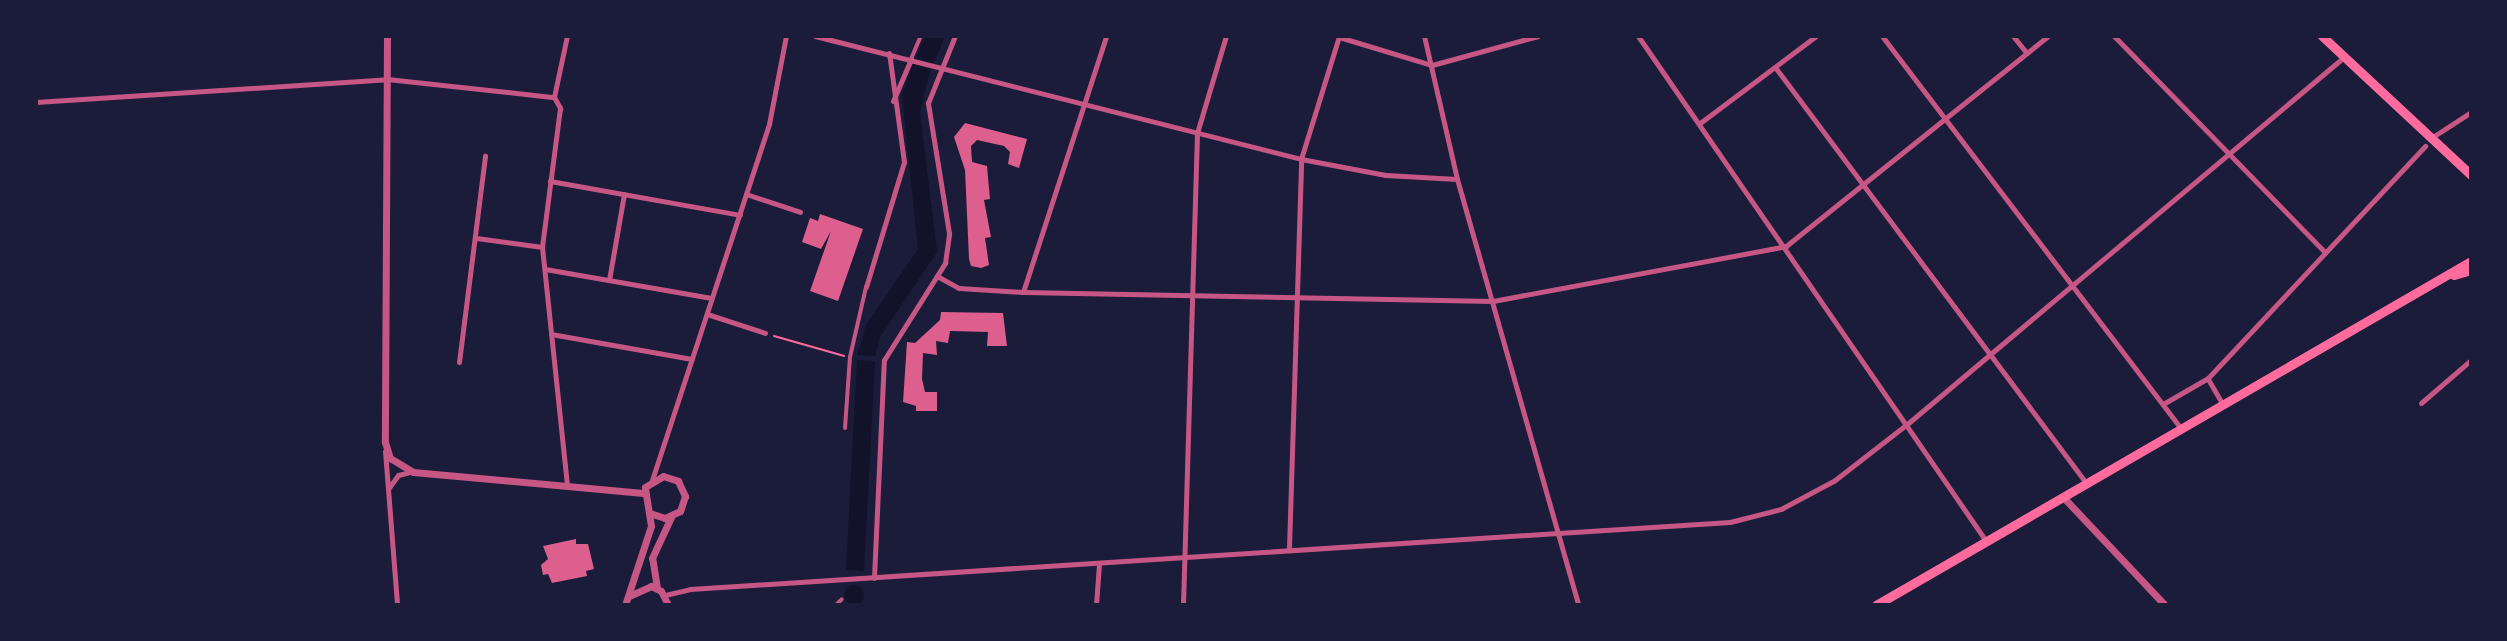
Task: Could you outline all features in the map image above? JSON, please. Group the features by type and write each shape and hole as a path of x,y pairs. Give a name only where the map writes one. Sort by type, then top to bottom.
{"main road":[{"path":"2322,36 2428,142 2471,177"},
{"path":"1876,605 2471,261"},
{"path":"2439,280 2471,270"}],"street":[{"path":"387,36 385,442 397,605"},
{"path":"567,36 554,97 560,108 542,247 567,483"},
{"path":"643,493 652,480 769,124 786,36"},
{"path":"815,36 1301,159 1386,175 1457,179"},
{"path":"893,102 921,36"},
{"path":"874,578 884,360 945,263 949,233 928,103 939,67 955,36"},
{"path":"1023,292 1080,105 1106,36"},
{"path":"1183,605 1197,133 1226,36"},
{"path":"1289,548 1294,297 1301,159 1338,36 1432,65 1538,36"},
{"path":"1424,36 1457,179 1578,605"},
{"path":"1638,36 1786,246 1986,541"},
{"path":"1700,123 1816,36"},
{"path":"1882,36 1950,119 2182,430"},
{"path":"2013,36 2027,53"},
{"path":"937,276 959,288 1023,292 1493,301 1786,246 1950,119 2048,36"},
{"path":"2114,36 2325,252"},
{"path":"845,428 850,357 866,287 904,162 893,102 889,53"},
{"path":"665,595 683,589 1730,522 1781,509 1835,480 1906,425 2344,57"},
{"path":"1775,67 2087,485"},
{"path":"36,102 387,79 554,97"},
{"path":"2162,403 2208,378 2428,142 2471,112"},
{"path":"459,362 485,156"},
{"path":"550,181 740,215"},
{"path":"609,280 624,194"},
{"path":"746,194 800,212"},
{"path":"475,238 542,247"},
{"path":"545,269 712,298"},
{"path":"707,314 765,333"},
{"path":"551,334 692,359"},
{"path":"2421,403 2471,360"},
{"path":"2208,378 2224,405"},
{"path":"385,442 393,462 413,472 567,483 643,493"},
{"path":"387,498 394,479 413,472"},
{"path":"652,480 668,476 682,485 683,506 671,517 652,558 657,588"},
{"path":"626,603 651,526 643,493"},
{"path":"2064,498 2165,605"},
{"path":"650,513 671,517"},
{"path":"1096,605 1099,564"},
{"path":"626,603 640,587 657,588 665,595 668,605"},
{"path":"836,605 842,599"}],"path":[{"path":"765,333 850,357"}],"shaded area":[{"path":"925,36 945,36 937,55 919,51"},
{"path":"912,66 930,71 920,112 937,252 880,337 875,356 857,355 866,325 918,249 902,95"},
{"path":"857,360 875,361 864,571 846,570"},
{"path":"854,585 861,588 864,595 861,602 854,605 847,602 844,595 847,588"}],"building":[{"path":"965,123 1027,139 1019,168 1008,164 1010,152 1004,146 977,140 971,146 972,162 987,166 990,199 984,200 991,237 985,238 989,265 981,268 971,266 969,259 965,170 954,137"},
{"path":"820,214 863,229 838,301 810,291 831,231 821,249 802,242 810,218 818,221"},
{"path":"941,312 1003,313 1007,346 987,346 988,332 950,331 948,343 936,341 937,355 923,353 922,379 925,392 937,392 937,411 916,411 916,406 903,402 907,342 915,343 940,320"},
{"path":"576,539 576,544 588,544 594,569 586,571 587,576 552,583 548,574 543,575 541,565 548,559 543,546"}],"waterway":[{"path":"916,81 935,36"}]}
